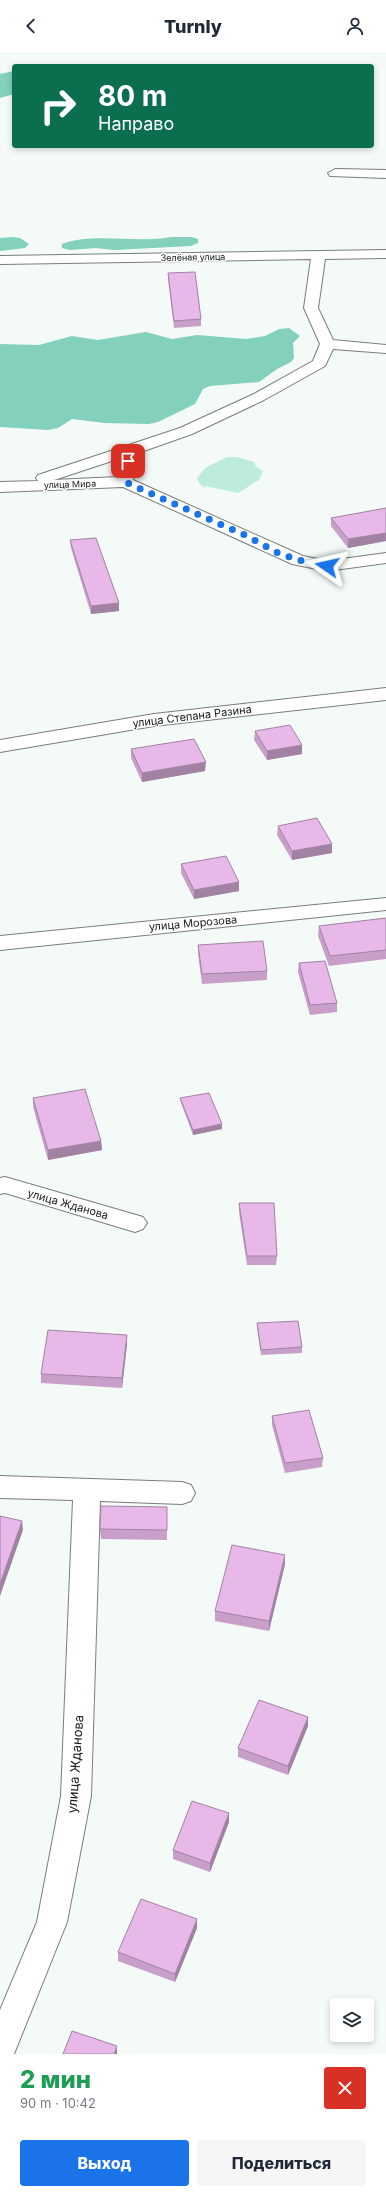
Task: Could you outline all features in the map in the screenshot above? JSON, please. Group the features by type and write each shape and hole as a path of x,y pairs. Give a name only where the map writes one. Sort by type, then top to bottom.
{"street":[{"path":"335,172 386,174"},
{"name":"Зелёная улица","path":"0,260 386,254"},
{"path":"20,486 186,431 259,397 320,363 327,344 311,308 318,256"},
{"path":"327,344 386,349"},
{"path":"125,482 130,450"},
{"name":"улица Мира","path":"0,487 125,482 298,560 327,566 386,558"},
{"name":"улица Степана Разина","path":"0,746 154,720 386,694"},
{"name":"улица Морозова","path":"0,943 124,929 386,904"},
{"name":"улица Жданова","path":"2,1183 135,1223"},
{"path":"0,1487 182,1493"},
{"name":"улица Жданова","path":"0,2049 52,1922 76,1796 87,1491"}],"green space":[{"path":"12,71 12,95 0,98 0,74"},
{"path":"191,237 198,239 198,243 191,246 114,250 96,248 70,250 62,248 62,244 89,239 157,239"},
{"path":"0,238 20,238 29,244 25,248 0,251"},
{"path":"289,328 300,336 293,343 294,358 291,362 277,369 259,382 210,386 203,389 195,404 158,422 149,424 104,423 72,419 58,428 48,430 0,427 0,344 39,345 72,336 98,340 146,332 172,339 197,335 246,339 265,336 279,329"},
{"path":"227,457 237,457 254,462 256,467 263,471 259,480 238,493 205,486 205,488 199,483 197,478 205,468"}],"building":[{"path":"195,272 201,319 174,321 168,273"},
{"path":"386,508 386,533 348,539 331,518"},
{"path":"96,538 119,603 91,606 70,540"},
{"path":"290,725 302,745 267,751 255,731"},
{"path":"194,739 206,762 142,773 131,749"},
{"path":"317,818 332,844 292,851 278,826"},
{"path":"226,856 239,882 194,890 181,864"},
{"path":"386,918 386,950 330,956 319,926"},
{"path":"263,941 267,971 202,974 198,945"},
{"path":"325,961 337,1003 310,1005 299,963"},
{"path":"85,1089 101,1141 48,1150 33,1098"},
{"path":"209,1093 222,1124 193,1130 180,1098"},
{"path":"239,1203 274,1203 277,1256 247,1256"},
{"path":"298,1321 302,1347 261,1350 257,1323"},
{"path":"48,1330 127,1335 122,1378 41,1374"},
{"path":"309,1410 323,1458 285,1463 272,1416"},
{"path":"101,1506 167,1507 167,1530 100,1529"},
{"path":"0,1516 22,1521 0,1584"},
{"path":"232,1545 285,1555 269,1621 215,1611"},
{"path":"259,1700 308,1717 288,1766 238,1748"},
{"path":"192,1801 229,1813 210,1863 173,1850"},
{"path":"141,1899 197,1919 175,1974 118,1952"},
{"path":"72,2031 117,2046 114,2054 63,2054"}],"route":[{"path":"128,461 125,482 247,536 278,553 298,560 327,566"}]}
